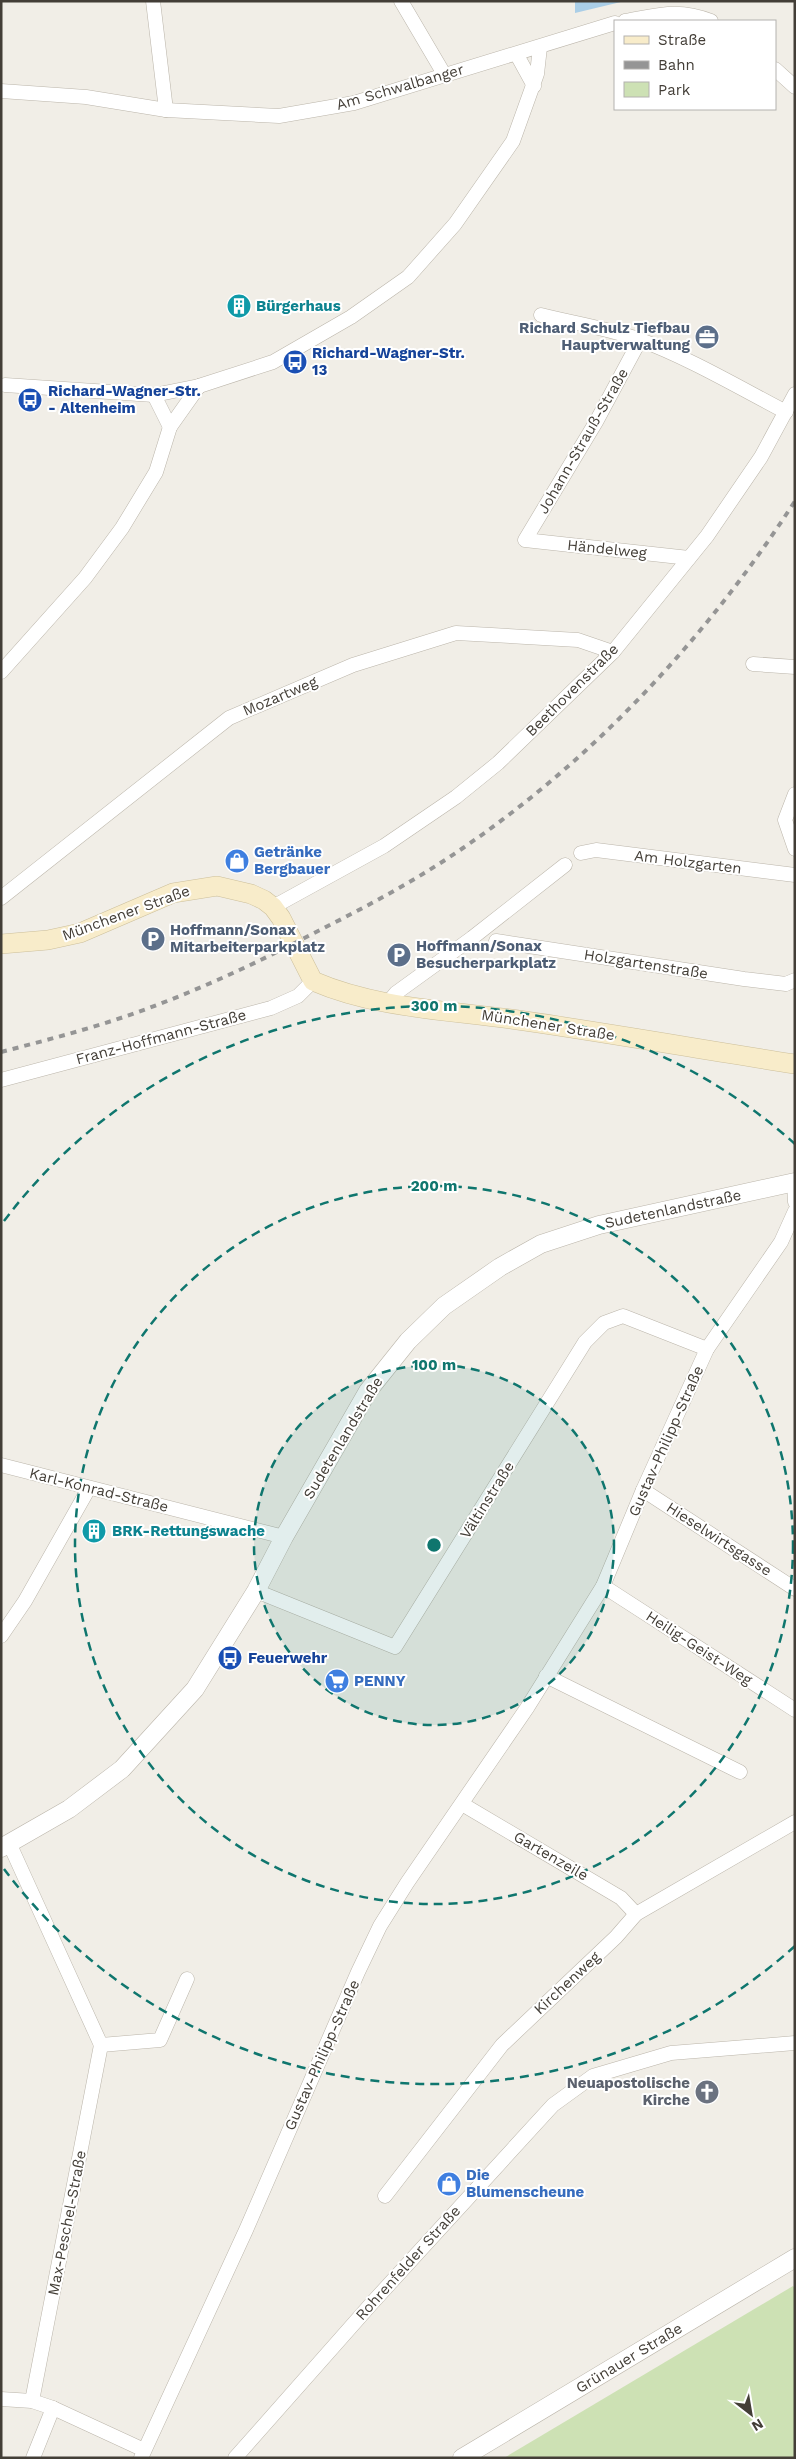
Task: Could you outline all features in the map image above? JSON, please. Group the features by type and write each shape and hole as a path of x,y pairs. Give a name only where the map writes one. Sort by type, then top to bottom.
{"main road":[{"name":"Münchener Straße","path":"1,944 48,940 80,933 173,893 191,888 217,886 251,894 273,907 281,918 313,981 340,991 388,1004 525,1021 795,1064"}],"street":[{"path":"153,1 166,110"},
{"path":"401,1 444,74"},
{"path":"630,20 675,12 708,20"},
{"name":"Am Schwalbanger","path":"1,91 86,97 166,110 278,116 354,103 444,74 518,54 614,24"},
{"path":"5,386 154,395 199,386 273,362 351,318 408,277 455,224 512,141 534,86 540,58 540,47"},
{"path":"518,54 534,86"},
{"path":"776,70 795,87"},
{"path":"541,315 619,333 640,340 683,359 786,412"},
{"name":"Johann-Strauß-Straße","path":"525,540 596,422 640,340"},
{"path":"1,672 85,578 122,528 156,472 170,427 199,386"},
{"name":"Beethovenstraße","path":"273,907 384,846 456,797 498,763 612,652 707,536 761,457 795,394"},
{"path":"154,395 170,427"},
{"name":"Händelweg","path":"525,540 689,558"},
{"name":"Mozartweg","path":"1,898 229,718 352,665 456,633 578,640 612,652"},
{"path":"753,664 795,667"},
{"path":"795,794 785,820 795,850"},
{"name":"Am Holzgarten","path":"581,853 596,850 795,875"},
{"path":"388,1004 396,992 472,938 565,865"},
{"name":"Holzgartenstraße","path":"496,941 744,979 786,984 795,980"},
{"name":"Franz-Hoffmann-Straße","path":"1,1080 271,1008 298,996 313,981"},
{"path":"794,1182 795,1202"},
{"name":"Sudetenlandstraße","path":"6,1847 69,1810 122,1769 195,1689 256,1592 284,1538 368,1391 408,1341 444,1306 500,1267 541,1244 598,1225 794,1182"},
{"name":"Gustav-Philipp-Straße","path":"142,2454 246,2230 368,1950 406,1884 527,1708 604,1586 643,1490 707,1349 781,1242 795,1211"},
{"name":"Vältinstraße","path":"256,1592 395,1647 585,1342 604,1323 624,1316 707,1349"},
{"name":"Karl-Konrad-Straße","path":"1,1465 284,1538"},
{"path":"1,1636 25,1600 89,1488"},
{"name":"Hieselwirtsgasse","path":"643,1490 795,1589"},
{"name":"Heilig-Geist-Weg","path":"604,1586 795,1710"},
{"path":"546,1676 740,1772"},
{"name":"Gartenzeile","path":"462,1804 621,1898 636,1914"},
{"name":"Kirchenweg","path":"385,2196 502,2045 616,1937 636,1914 795,1822"},
{"path":"6,1847 101,2045 160,2040 187,1979"},
{"name":"Rohrenfelder Straße","path":"235,2458 372,2303 554,2105 593,2076 671,2052 795,2043"},
{"name":"Max-Peschel-Straße","path":"32,2401 101,2045"},
{"name":"Grünauer Straße","path":"462,2458 795,2258"},
{"path":"1,2399 32,2401 53,2408 142,2454"},
{"path":"33,2458 53,2408"}],"green space":[{"path":"793,2286 795,2288 795,2458 504,2458"}],"water":[{"path":"575,1 625,1 575,13"}],"railway":[{"path":"1,1052 113,1021 211,983 370,904 408,883 463,848 559,774 604,734 646,691 687,646 725,599 795,501"}],"place":[{"name":"Bürgerhaus","path":"239,306"},
{"name":"Richard Schulz Tiefbau Hauptverwaltung","path":"707,337"},
{"name":"Richard-Wagner-Str. 13","path":"295,362"},
{"name":"Richard-Wagner-Str. - Altenheim","path":"30,400"},
{"name":"Getränke Bergbauer","path":"237,861"},
{"name":"Hoffmann/Sonax Mitarbeiterparkplatz","path":"153,939"},
{"name":"Hoffmann/Sonax Besucherparkplatz","path":"399,955"},
{"name":"BRK-Rettungswache","path":"94,1531"},
{"name":"Feuerwehr","path":"230,1658"},
{"name":"PENNY","path":"337,1681"},
{"name":"Neuapostolische Kirche","path":"707,2092"},
{"name":"Die Blumenscheune","path":"449,2184"}]}
